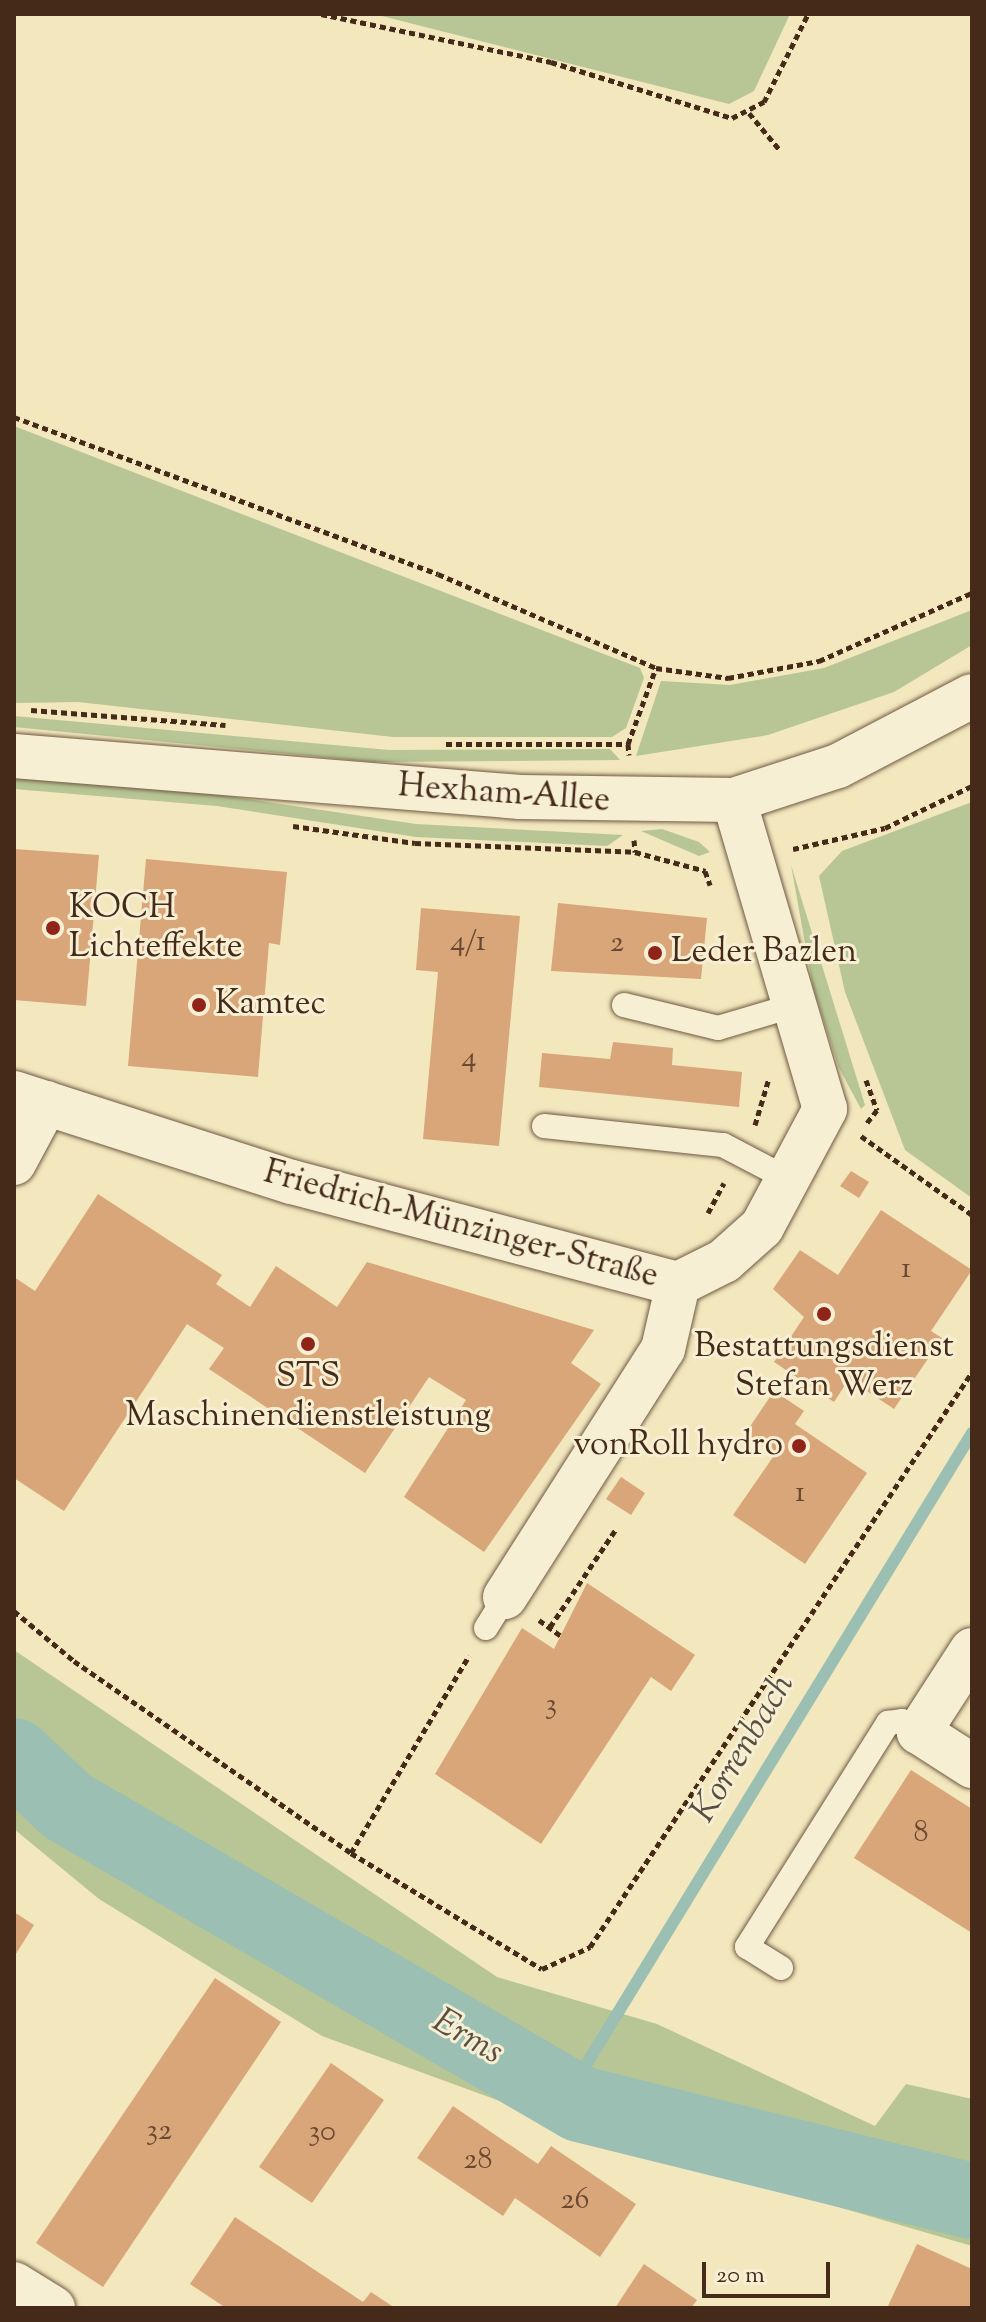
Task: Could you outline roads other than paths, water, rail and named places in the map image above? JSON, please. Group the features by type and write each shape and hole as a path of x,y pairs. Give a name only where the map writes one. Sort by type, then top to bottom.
{"street":[{"name":"Hexham-Allee","path":"14,756 520,797 734,800 838,766 972,696"},
{"name":"Friedrich-Münzinger-Straße","path":"14,1163 30,1098 292,1182 678,1284 724,1261 762,1227 825,1109 734,800"},
{"path":"496,1612 663,1349 678,1284"},
{"path":"972,1650 919,1732 972,1766"},
{"path":"14,2284 53,2308"}],"lane":[{"path":"624,1005 718,1028 795,1005"},
{"path":"544,1126 723,1145 788,1179"},
{"path":"781,1968 747,1947 888,1723 902,1721 919,1732"}],"waterway":[{"name":"Korrenbach","path":"567,2096 972,1433"},
{"name":"Erms","path":"14,1756 67,1806 580,2104 972,2201"}],"place":[{"name":"KOCH Lichteffekte","path":"53,928"},
{"name":"Leder Bazlen","path":"655,953"},
{"name":"Kamtec","path":"199,1005"},
{"name":"Bestattungsdienst Stefan Werz","path":"824,1314"},
{"name":"STS Maschinendienstleistung","path":"308,1344"},
{"name":"vonRoll hydro","path":"799,1446"}]}
